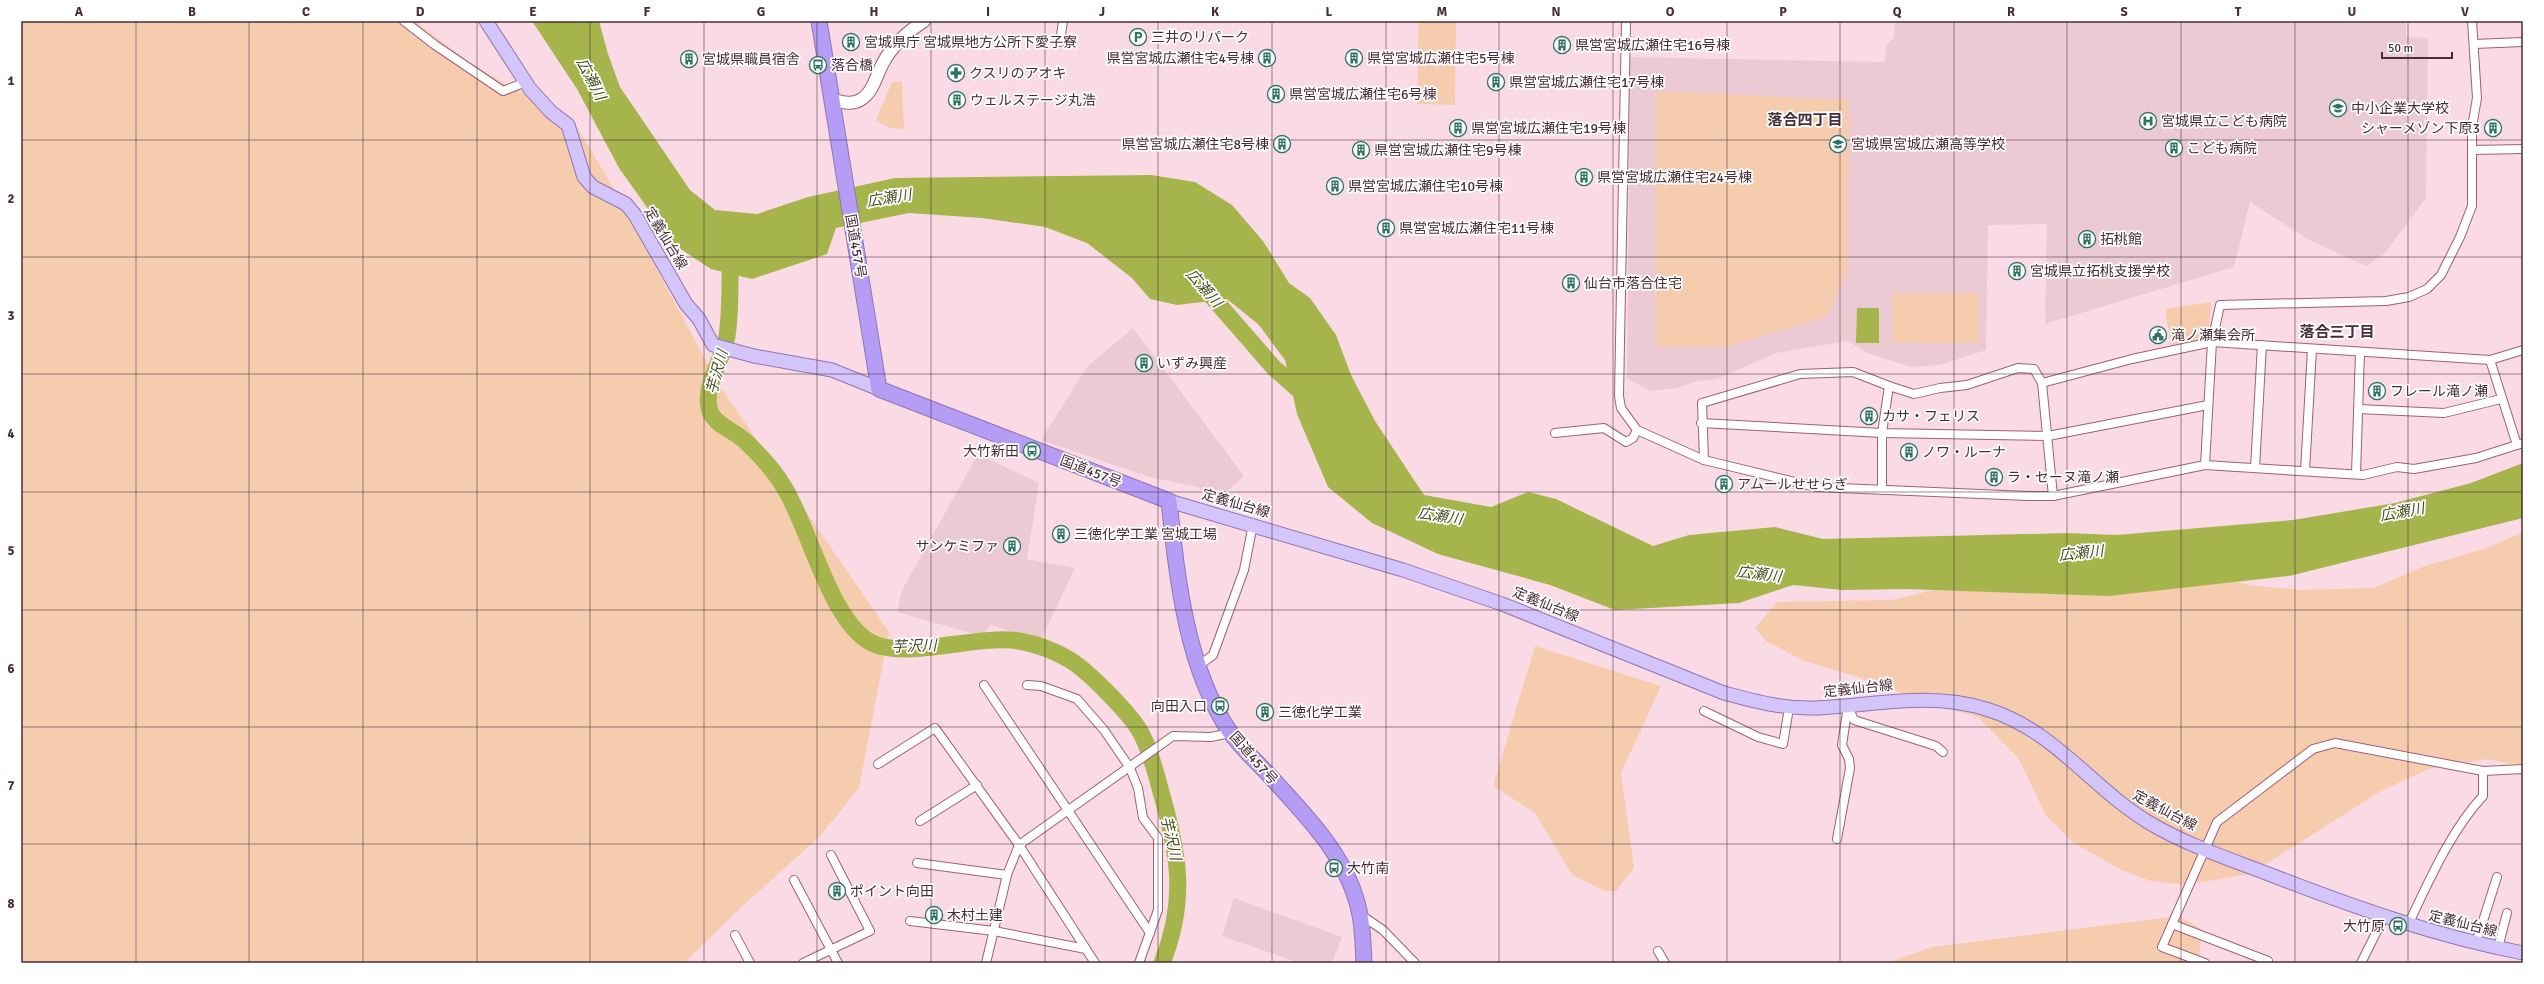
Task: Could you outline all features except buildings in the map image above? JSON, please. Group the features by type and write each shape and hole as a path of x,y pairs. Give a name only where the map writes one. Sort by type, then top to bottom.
{"highway":[{"name":"国道457号","path":"819,21 879,389 1169,501 1183,600 1197,667 1210,696 1230,733 1324,835 1344,869 1360,914 1364,963"}],"main road":[{"name":"定義仙台線","path":"486,21 526,82 551,112 568,126 584,177 593,187 626,204 635,215 686,304 699,319 713,345 754,356 832,370 879,389"},
{"name":"定義仙台線","path":"1169,501 1253,524 1403,570 1502,604 1724,693 1790,708 1848,706 1897,700 1937,700 1985,709 2021,722 2055,745 2120,804 2150,823 2205,850 2328,898 2408,925 2476,943 2523,953"}],"street":[{"path":"404,21 435,45 503,91 526,82"},
{"path":"833,100 851,103 860,101 868,94 883,62 906,33 924,21"},
{"path":"1060,42 1063,21"},
{"path":"1626,21 1621,408 1637,430 1704,460 1816,487 2053,496 2205,465 2363,475 2397,467 2414,469 2461,461 2520,444 2502,399 2490,360"},
{"path":"2205,465 2212,342 2220,305 2386,301 2409,297 2427,289 2441,275 2460,237 2472,206 2472,150 2477,98 2472,21"},
{"path":"2474,44 2523,42"},
{"path":"2472,150 2523,149"},
{"path":"2042,383 2132,359 2212,342 2490,360 2523,350"},
{"path":"2255,468 2262,346"},
{"path":"2305,471 2312,349"},
{"path":"2356,474 2360,352"},
{"path":"1704,460 1701,423 1702,403 1800,374 1853,372 1914,394 1940,388 1967,385 2018,368 2034,369 2042,383 2053,496"},
{"path":"1882,490 1882,433 1889,386"},
{"path":"2358,409 2444,413 2502,399"},
{"path":"1701,423 1882,433 2048,436 2208,404"},
{"path":"1555,434 1604,428 1626,442 1633,438 1637,430"},
{"path":"1197,667 1213,655 1244,570 1253,524"},
{"path":"984,685 1067,812 1150,933"},
{"path":"1027,685 1041,686 1077,698 1132,766 1138,788 1143,818 1158,838 1158,910 1139,963"},
{"path":"1848,706 1854,720 1936,746 1943,752"},
{"path":"1837,839 1850,768 1849,759 1842,745 1848,706"},
{"path":"1704,711 1758,737 1783,744 1790,708"},
{"path":"878,764 935,728 1019,845 1095,963"},
{"path":"986,963 1007,876 1019,845 1173,736 1211,737 1230,733"},
{"path":"2205,963 2162,947 2217,822 2313,749 2335,744 2483,770 2523,769"},
{"path":"2408,925 2434,871 2474,806 2483,796 2483,770"},
{"path":"920,821 977,785"},
{"path":"803,963 870,931 832,855"},
{"path":"917,863 1007,876"},
{"path":"2476,943 2497,877"},
{"path":"794,880 838,963"},
{"path":"2498,948 2506,913"},
{"path":"1360,914 1383,930 1415,963"},
{"path":"2361,963 2384,917"},
{"path":"910,922 994,931 1086,949"},
{"path":"2172,924 2263,961"},
{"path":"735,935 750,963"},
{"path":"1658,951 1665,963"}],"shaded area":[{"path":"21,21 415,21 467,61 511,87 571,117 610,182 719,385 889,632 859,788 820,836 746,903 684,963 21,963"},
{"path":"1419,21 1456,21 1455,105 1417,104"},
{"path":"2406,21 2406,37 2428,38 2426,198 2384,254 2366,266 2309,240 2250,202 2234,267 2045,324 2047,224 1988,225 1986,350 1940,365 1911,367 1867,353 1848,341 1776,353 1717,379 1694,382 1677,388 1650,391 1627,378 1630,57 1885,62 1886,46 1894,37 1895,22"},
{"path":"892,82 902,82 904,129 889,128 876,120"},
{"path":"1656,91 1849,100 1848,271 1826,317 1724,347 1656,347"},
{"path":"1892,293 1979,294 1979,343 1892,342"},
{"path":"2211,302 2208,339 2171,346 2165,309"},
{"name":"いずみ興産","path":"1133,328 1244,476 1225,493 1149,477 1041,440 1087,367"},
{"name":"サンケミファ","path":"978,454 1039,483 1027,559 1075,568 1040,642 991,625 981,636 897,612 902,590"},
{"path":"2523,532 2523,766 2488,759 2429,769 2381,791 2250,874 2184,885 2151,881 2121,870 2074,843 2046,816 2019,759 1978,717 1914,699 1881,684 1804,661 1766,641 1755,628 1777,602 1892,600 1950,586 2209,574 2249,585 2302,590 2373,588 2425,566 2487,548"},
{"path":"1535,646 1661,686 1621,773 1634,868 1616,891 1605,891 1572,875 1535,813 1493,786"},
{"path":"1234,898 1342,937 1332,963 1299,963 1222,936"},
{"path":"2179,916 2201,929 2199,963 1886,963 1932,947"}],"water":[{"path":"532,21 599,21 608,54 620,87 690,190 715,210 757,214 808,197 895,178 1151,175 1195,182 1232,205 1263,241 1289,283 1310,298 1336,335 1351,375 1375,421 1424,495 1491,507 1528,492 1556,499 1653,546 1689,535 1775,527 1823,539 2068,533 2116,535 2293,520 2395,503 2471,483 2523,463 2523,518 2289,576 2109,596 1907,589 1842,590 1793,585 1739,603 1615,610 1550,585 1438,554 1372,523 1328,487 1297,414 1285,360 1259,325 1227,299 1177,305 1150,299 1132,278 1087,243 1045,227 982,218 909,213 836,228 827,254 752,279 711,269 673,244 619,168 577,89"},
{"path":"1857,308 1879,308 1879,343 1856,343"}],"waterway":[{"name":"芋沢川","path":"730,251 730,305 727,336 711,381 708,399 709,408 711,414 719,423 741,437 776,474 793,504 832,594 843,614 856,631 870,642 884,647 901,649 1002,640 1019,641 1039,646 1070,660 1088,674 1120,706 1142,735 1151,756 1167,815 1176,857 1178,878 1175,919 1162,963"},
{"name":"広瀬川","path":"1200,283 1274,368 1307,397"}],"place":[{"name":"三井のリパーク","path":"1138,37"},
{"name":"宮城県庁 宮城県地方公所下愛子寮","path":"851,42"},
{"name":"県営宮城広瀬住宅16号棟","path":"1562,45"},
{"name":"県営宮城広瀬住宅4号棟","path":"1267,58"},
{"name":"県営宮城広瀬住宅5号棟","path":"1354,58"},
{"name":"宮城県職員宿舎","path":"689,59"},
{"name":"落合橋","path":"818,65"},
{"name":"クスリのアオキ","path":"956,73"},
{"name":"県営宮城広瀬住宅17号棟","path":"1496,82"},
{"name":"県営宮城広瀬住宅6号棟","path":"1276,94"},
{"name":"ウェルステージ丸浩","path":"957,100"},
{"name":"中小企業大学校","path":"2338,108"},
{"name":"宮城県立こども病院","path":"2148,121"},
{"name":"県営宮城広瀬住宅19号棟","path":"1458,128"},
{"name":"シャーメゾン下原3","path":"2493,128"},
{"name":"県営宮城広瀬住宅8号棟","path":"1282,144"},
{"name":"宮城県宮城広瀬高等学校","path":"1838,144"},
{"name":"こども病院","path":"2174,148"},
{"name":"県営宮城広瀬住宅9号棟","path":"1361,150"},
{"name":"県営宮城広瀬住宅24号棟","path":"1584,177"},
{"name":"県営宮城広瀬住宅10号棟","path":"1335,186"},
{"name":"県営宮城広瀬住宅11号棟","path":"1386,228"},
{"name":"拓桃館","path":"2087,239"},
{"name":"宮城県立拓桃支援学校","path":"2017,271"},
{"name":"仙台市落合住宅","path":"1571,283"},
{"name":"滝ノ瀬集会所","path":"2158,335"},
{"name":"いずみ興産","path":"1144,363"},
{"name":"フレール滝ノ瀬","path":"2377,391"},
{"name":"カサ・フェリス","path":"1869,416"},
{"name":"大竹新田","path":"1032,451"},
{"name":"ノワ・ルーナ","path":"1909,452"},
{"name":"ラ・セーヌ滝ノ瀬","path":"1994,477"},
{"name":"アムールせせらぎ","path":"1724,484"},
{"name":"三徳化学工業 宮城工場","path":"1061,534"},
{"name":"サンケミファ","path":"1012,546"},
{"name":"向田入口","path":"1220,706"},
{"name":"三徳化学工業","path":"1265,712"},
{"name":"大竹南","path":"1334,868"},
{"name":"ポイント向田","path":"837,891"},
{"name":"木村土建","path":"934,915"},
{"name":"大竹原","path":"2398,926"}],"district":[{"name":"落合四丁目","path":"1805,120"},
{"name":"落合三丁目","path":"2337,332"}]}
